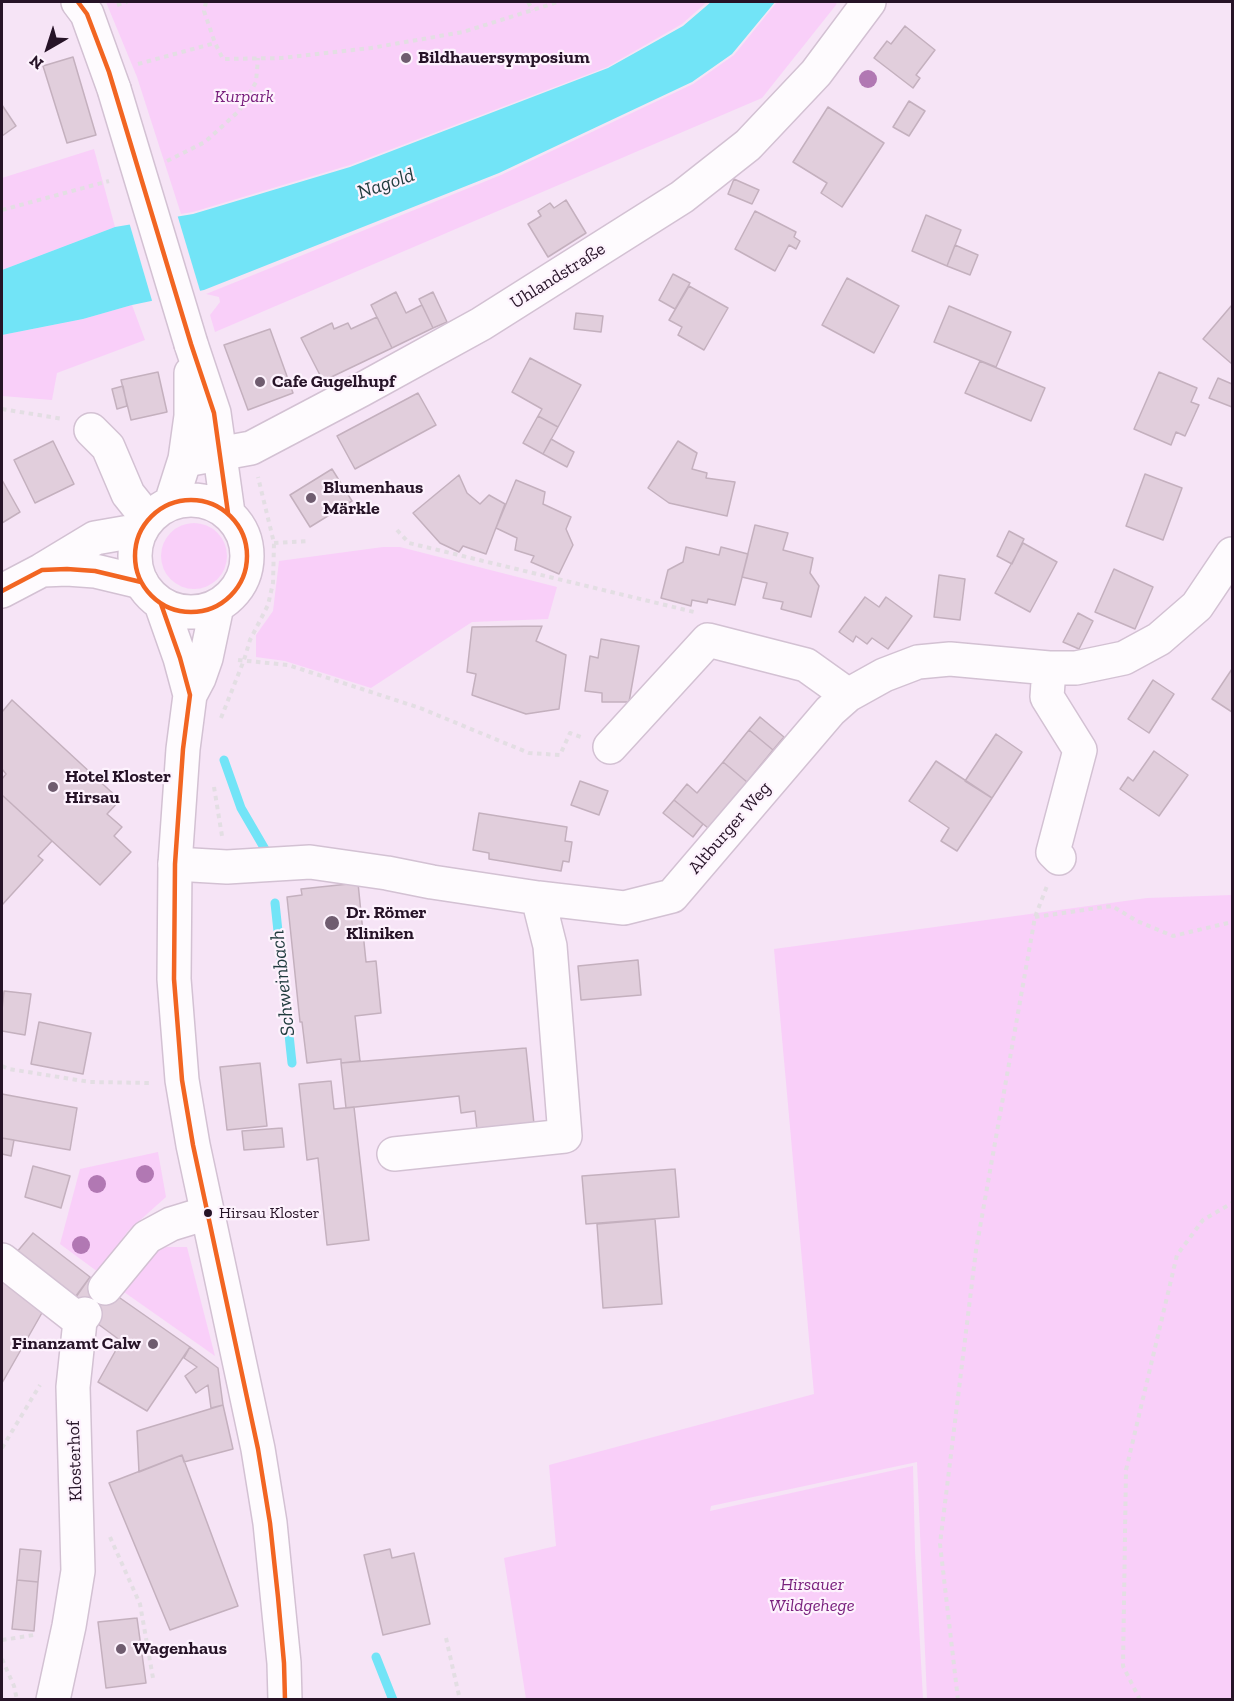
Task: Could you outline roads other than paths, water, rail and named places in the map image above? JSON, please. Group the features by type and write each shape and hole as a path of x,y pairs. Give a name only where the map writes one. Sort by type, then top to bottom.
{"street":[{"path":"78,2 87,14 114,89 214,413 228,513"},
{"name":"Uhlandstraße","path":"185,459 251,448 481,324 682,197 748,145 816,73 869,2"},
{"path":"190,695 180,658 151,593 136,569 134,556 136,542 153,517 185,459 191,416 191,344"},
{"path":"91,430 108,447 128,494 153,517"},
{"path":"2,591 95,538 153,517 185,500 201,500 228,513 238,525 245,539 248,555 246,570 240,585 230,597 217,606 203,611 174,610 151,593 96,571 67,568 42,570"},
{"name":"Altburger Weg","path":"175,864 227,867 310,862 538,898 624,908 672,896 830,711 848,695 884,675 918,662 950,659 1049,668 1076,668 1124,658 1159,639 1197,606 1233,554"},
{"path":"217,606 206,658 190,695 183,749 175,864 174,979 182,1080 193,1145 270,1523 284,1663 285,1700"},
{"path":"610,747 708,640 806,666 848,695"},
{"path":"1049,668 1047,697 1080,750 1053,852 1059,858"},
{"path":"394,1154 565,1136 550,946 538,898"},
{"path":"105,1288 147,1237 171,1224 207,1213"},
{"name":"Klosterhof","path":"2,1260 83,1318 73,1387 78,1571 53,1700"}],"water":[{"name":"Nagold","path":"711,2 775,2 732,54 692,82 499,173 204,290 132,305 83,319 2,335 2,270 115,227 193,214 350,167 608,68 683,26"}],"waterway":[{"name":"Schweinbach","path":"224,760 241,808 266,851"},
{"name":"Schweinbach","path":"275,903 292,1063"},
{"name":"Schweinbach","path":"376,1657 393,1700"}],"place":[{"name":"Bildhauersymposium","path":"406,58"},
{"name":"Cafe Gugelhupf","path":"260,382"},
{"name":"Blumenhaus Märkle","path":"311,498"},
{"name":"Hotel Kloster Hirsau","path":"53,787"},
{"name":"Dr. Römer Kliniken","path":"332,923"},
{"name":"Hirsau Kloster","path":"208,1213"},
{"name":"Finanzamt Calw","path":"153,1344"},
{"name":"Wagenhaus","path":"121,1649"}],"park label":[{"name":"Kurpark","path":"244,97"},
{"name":"Hirsauer Wildgehege","path":"812,1595"}]}
